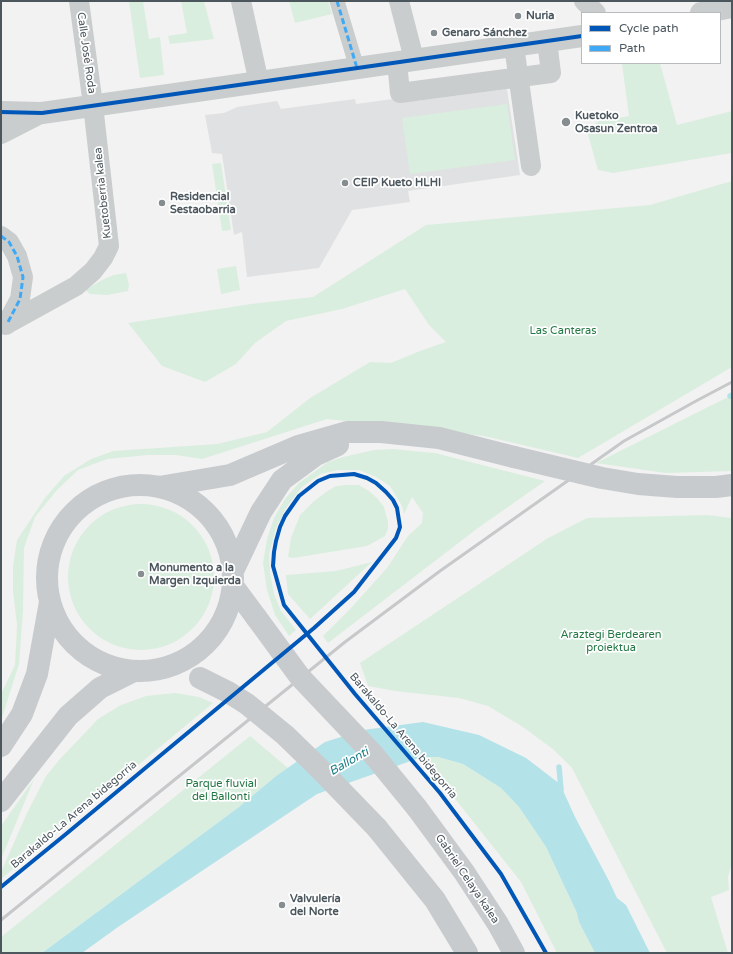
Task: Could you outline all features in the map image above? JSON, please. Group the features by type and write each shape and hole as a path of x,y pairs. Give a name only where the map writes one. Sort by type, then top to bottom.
{"main road":[{"path":"381,432 347,442 316,455 282,480 261,512 233,578 226,614 217,630 202,648 181,662 159,669 134,671 105,665 81,650 61,628 50,602 47,578 49,555 58,533 72,514 91,499 112,489 135,485 159,487 230,475 298,446 347,432 381,432 439,438 602,478 638,484 677,487 716,487 732,485"},
{"path":"159,487 187,497 210,516 226,542 233,578"},
{"name":"Gabriel Celaya kalea","path":"233,578 256,617 300,677 372,753 417,808 464,872 498,924 514,953"},
{"path":"1,746 22,714 37,674 50,602"},
{"path":"159,669 200,678 228,692 247,704 285,735 377,828 435,900 467,953"},
{"path":"1,801 68,716 100,688 134,671"}],"street":[{"name":"Calle José Roda","path":"79,1 93,105"},
{"path":"241,1 259,83"},
{"path":"337,1 357,68"},
{"path":"399,1 405,61 400,93 550,73 547,41"},
{"path":"584,1 595,12"},
{"path":"706,12 732,7"},
{"path":"1,112 42,113 581,36"},
{"path":"514,46 531,166"},
{"name":"Kuetoberria kalea","path":"4,327 76,286 93,271 103,258 109,246 93,105"},
{"path":"1,134 42,113"},
{"path":"1,236 9,242 17,256 23,277 20,299 4,327"}],"shaded area":[{"name":"CEIP Kueto HLHI","path":"507,89 520,175 408,191 410,202 352,210 319,268 247,277 242,232 234,235 222,154 212,153 205,115 224,113 237,107 277,101 281,109 355,99 356,104 415,96 416,101"}],"green space":[{"path":"129,1 143,1 149,39 160,37 164,75 140,78"},
{"path":"181,1 204,1 214,39 170,44 168,36 187,33"},
{"path":"289,1 328,1 332,14 295,23"},
{"path":"622,64 660,64 677,125 732,111 732,153 613,173 598,170 587,131 599,121 629,116"},
{"path":"507,104 515,160 410,174 402,118"},
{"path":"221,163 231,230 222,231 212,164"},
{"name":"Las Canteras","path":"732,181 732,367 578,458 484,436 327,419 202,459 176,455 148,455 107,459 78,470 57,490 35,517 24,548 23,611 19,664 1,721 1,694 15,665 17,625 13,591 13,566 17,540 45,498 64,476 91,459 113,451 217,444 267,432 310,398 370,362 391,363 446,342 429,325 405,289 342,309 286,321 255,343 236,364 205,382 162,366 128,323 251,304 313,297 426,225 650,205"},
{"path":"236,266 240,290 221,294 217,269"},
{"path":"126,273 129,285 128,291 107,295 90,294 85,290 104,279 114,275"},
{"path":"732,395 732,471 666,473 596,463"},
{"path":"392,449 435,453 545,481 478,528 328,643 323,636 387,568 408,536 422,523 423,513 412,497 404,514 402,506 390,486 376,477 359,470 338,470 321,474 302,487 286,508 276,528 269,554 270,573 274,594 281,611 296,630 289,636 275,615 267,590 263,563 267,539 274,518 285,499 299,483 328,462 374,450"},
{"path":"359,485 377,498 384,507 388,522 388,529 385,536 367,546 293,558 288,557 291,538 300,515 326,492 336,486"},
{"path":"134,504 148,504 176,512 193,525 206,542 209,549 213,563 213,591 209,605 202,618 193,629 176,642 169,645 148,650 134,650 106,642 89,629 84,623 73,605 68,584 68,570 76,542 89,525 95,520 113,509"},
{"name":"Araztegi Berdearen proiektua","path":"707,515 732,518 732,863 728,877 729,890 711,897 728,953 667,953 572,768 554,750 523,727 488,706 459,698 395,691 368,686 360,663 548,538 587,518"},
{"path":"372,562 310,619 288,594 286,575 336,571"},
{"path":"175,693 199,697 213,703 1,879 1,872 27,813 46,776 60,759 98,719 121,705 146,696"},
{"name":"Parque fluvial del Ballonti","path":"250,736 288,768 276,776 239,807 42,953 1,953 1,937"},
{"path":"422,757 438,757 463,764 501,788 519,807 546,847 577,913 579,922 595,953 557,953 521,882"},
{"path":"34,779 2,857 1,858 1,826"}],"water":[{"name":"Ballonti","path":"423,722 479,735 526,758 560,784 575,817 617,898 626,905 650,953 595,953 579,922 577,913 546,847 519,807 501,788 463,764 438,757 422,757 317,794 118,927 82,953 42,953 239,807 276,776 325,742 363,730"}],"waterway":[{"path":"559,767 561,790"}],"railway":[{"path":"1,920 345,642 440,571 624,441 732,382"}],"marked path":[{"path":"337,1 357,68"},
{"path":"1,236 9,242 17,256 23,277 20,299 7,324"}],"cycle path":[{"path":"1,112 42,113 581,36"},
{"name":"Barakaldo-La Arena bidegorria","path":"1,887 66,834 167,750 314,628 354,592 396,538 400,527 397,508 393,500 376,483 367,478 354,474 330,476 318,481 299,496 285,516 276,541 273,566 284,605 355,694 440,793 501,874 546,953"}],"place":[{"name":"Nuria","path":"518,16"},
{"name":"Genaro Sánchez","path":"434,33"},
{"name":"Kuetoko Osasun Zentroa","path":"566,122"},
{"name":"CEIP Kueto HLHI","path":"345,183"},
{"name":"Residencial Sestaobarria","path":"162,203"},
{"name":"Monumento a la Margen Izquierda","path":"141,574"},
{"name":"Valvulería del Norte","path":"282,905"}]}
